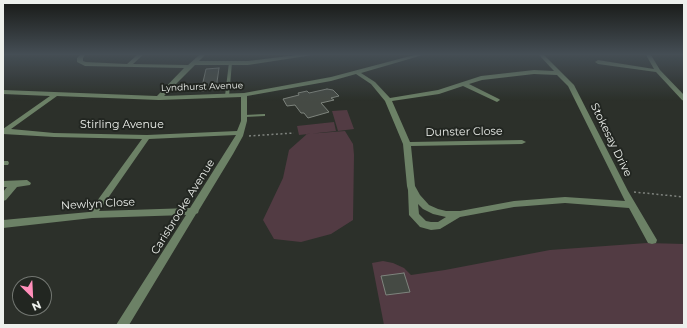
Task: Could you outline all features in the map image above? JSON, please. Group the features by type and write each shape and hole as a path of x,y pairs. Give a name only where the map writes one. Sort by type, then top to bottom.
{"street":[{"path":"159,98 186,70"},
{"name":"Lyndhurst Avenue","path":"3,92 159,98 244,95 311,84 364,70"},
{"name":"Stokesay Drive","path":"557,70 570,85 576,95 624,191 652,240"},
{"path":"653,70 658,71 684,99"},
{"path":"357,72 373,83 388,100 407,144 414,215 423,224 431,226 440,225 450,218 460,214"},
{"path":"388,100 439,92 482,78 501,75 534,72 560,73"},
{"path":"464,84 497,100"},
{"path":"3,131 55,95"},
{"name":"Carisbrooke Avenue","path":"122,325 195,212 239,135 244,116 244,95"},
{"name":"Stirling Avenue","path":"3,131 54,135 147,137 239,135"},
{"path":"92,214 147,137"},
{"name":"Dunster Close","path":"407,144 522,142"},
{"path":"3,184 27,183"},
{"path":"3,198 14,184"},
{"path":"411,186 416,197 426,207 436,212 446,214 460,214 514,204 538,202 581,200 632,204"},
{"name":"Newlyn Close","path":"3,224 92,214 195,212"}],"lane":[{"path":"227,96 229,70"},
{"path":"244,116 264,115"}],"path":[{"path":"239,135 294,132"},
{"path":"624,191 684,197"}],"shaded area":[{"path":"347,110 354,129 338,131 332,111"},
{"path":"334,122 336,131 299,135 297,126"},
{"path":"345,131 353,144 354,155 353,220 331,234 301,242 274,239 263,220 283,178 289,150 307,134"},
{"path":"647,243 684,244 684,325 384,325 372,263 383,261 393,263 404,268 411,275 550,250"}],"building":[{"path":"206,70 219,70 216,89 201,91"},
{"path":"327,89 333,90 339,96 331,98 334,100 321,103 329,112 308,118 304,113 301,113 295,105 287,106 283,99 299,95 298,93 307,91 309,93"},
{"path":"404,273 410,292 386,295 381,276"}]}
